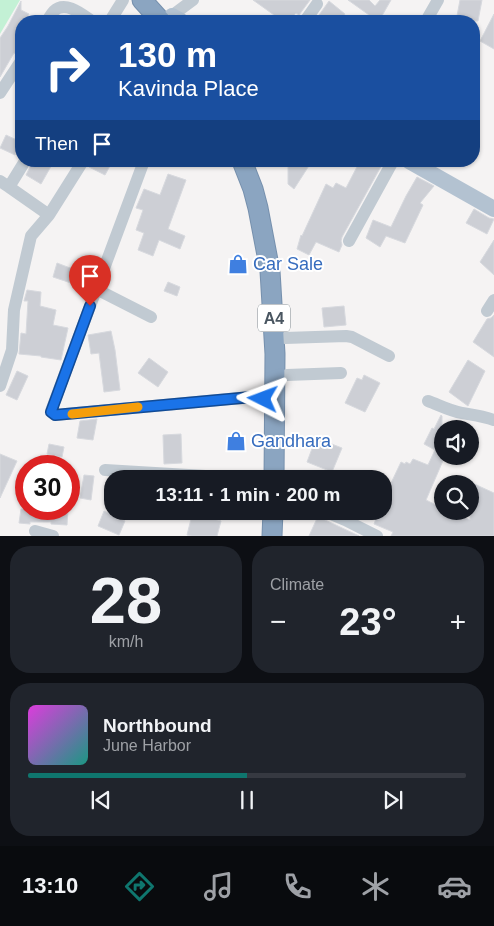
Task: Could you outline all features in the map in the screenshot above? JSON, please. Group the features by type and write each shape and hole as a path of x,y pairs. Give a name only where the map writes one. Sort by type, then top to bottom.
{"highway":[{"path":"142,0 164,15"},
{"path":"157,0 168,15"},
{"name":"A4","path":"244,167 258,208 269,264 281,374 285,470"},
{"name":"A4","path":"256,167 272,211 280,252 283,283 285,338 275,416 274,470"},
{"path":"272,536 273,520"},
{"path":"283,536 284,520"}],"main road":[{"path":"420,167 494,208"}],"street":[{"path":"114,15 123,0"},
{"path":"176,15 193,0"},
{"path":"429,15 438,0"},
{"path":"309,15 317,4"},
{"path":"51,15 54,10 60,7 69,6 83,15"},
{"path":"0,93 15,70"},
{"path":"20,167 5,184 49,215"},
{"path":"0,386 12,350 14,310 31,236 49,215 79,167"},
{"path":"142,167 51,412 55,415 263,396"},
{"path":"349,242 390,167"},
{"path":"96,289 151,317"},
{"path":"285,338 352,337 389,356"},
{"path":"275,416 265,407 263,396 266,386 281,374 341,373"},
{"path":"428,401 452,410 494,420"},
{"path":"345,520 377,536"},
{"path":"35,531 53,536"}],"green space":[{"path":"0,0 20,0 0,34"}],"building":[{"path":"253,0 310,0 299,15 296,13 294,15 274,15"},
{"path":"348,0 369,0 375,6 380,0 391,0 382,15 369,15"},
{"path":"460,0 482,0 479,15 457,15"},
{"path":"21,1 21,10 29,14 15,15 15,53 0,77 0,38"},
{"path":"329,1 345,14 344,15 319,15"},
{"path":"494,14 494,49 480,41"},
{"path":"6,135 15,139 15,155 0,148"},
{"path":"30,167 51,167 41,184 26,175"},
{"path":"89,167 109,167 105,175"},
{"path":"288,167 308,167 294,189 288,184"},
{"path":"357,167 381,167 342,237 342,245 339,252 316,242 309,255 297,249 301,235 326,184 333,188 336,183 346,188"},
{"path":"168,174 186,180 168,229 185,236 180,249 159,240 153,256 138,250 144,233 136,230 143,210 136,208 144,189 160,195"},
{"path":"417,177 434,186 420,203 423,205 405,243 386,236 380,247 366,238 373,220 391,227"},
{"path":"474,209 494,219 487,234 466,223"},
{"path":"494,240 494,275 480,262"},
{"path":"57,263 78,271 74,284 53,277"},
{"path":"168,282 180,287 177,296 164,291"},
{"path":"27,290 41,292 40,306 56,310 53,325 68,328 61,360 19,354 21,333 26,334 28,301 24,301"},
{"path":"344,306 346,325 324,327 322,308"},
{"path":"494,315 494,357 473,342 487,319"},
{"path":"111,331 120,390 104,392 99,353 91,354 88,335"},
{"path":"149,358 168,372 158,387 138,373"},
{"path":"468,360 485,371 468,406 449,392"},
{"path":"17,371 28,376 17,400 6,395"},
{"path":"364,375 380,383 365,412 345,403 357,378 362,380"},
{"path":"97,419 93,440 77,438 80,421"},
{"path":"432,428 434,429 434,449 424,444"},
{"path":"181,434 182,463 164,464 163,435"},
{"path":"316,438 342,448 333,470 327,470 307,462"},
{"path":"49,444 64,447 62,455 47,454"},
{"path":"434,452 434,465 441,465 437,475 434,475 434,481 426,500 434,504 434,520 479,520 479,486 494,493 494,536 391,536 393,532 374,524 376,520 392,520 392,481 401,462 410,464 413,459 428,465"},
{"path":"0,454 15,460 15,465 0,498"},
{"path":"84,475 94,476 91,500 80,498"},
{"path":"104,511 104,520 125,521 119,535 98,526"},
{"path":"19,520 67,520 67,525 51,524 51,522 19,523"},
{"path":"191,520 221,521 217,536 187,535"},
{"path":"316,520 325,520 359,536 309,536"}],"slow traffic":[{"path":"72,414 138,407"}],"place":[{"name":"Car Sale","path":"238,264"},
{"name":"Gandhara","path":"236,441"}],"route":[{"path":"90,306 51,412 55,415 263,396 263,399"}]}
